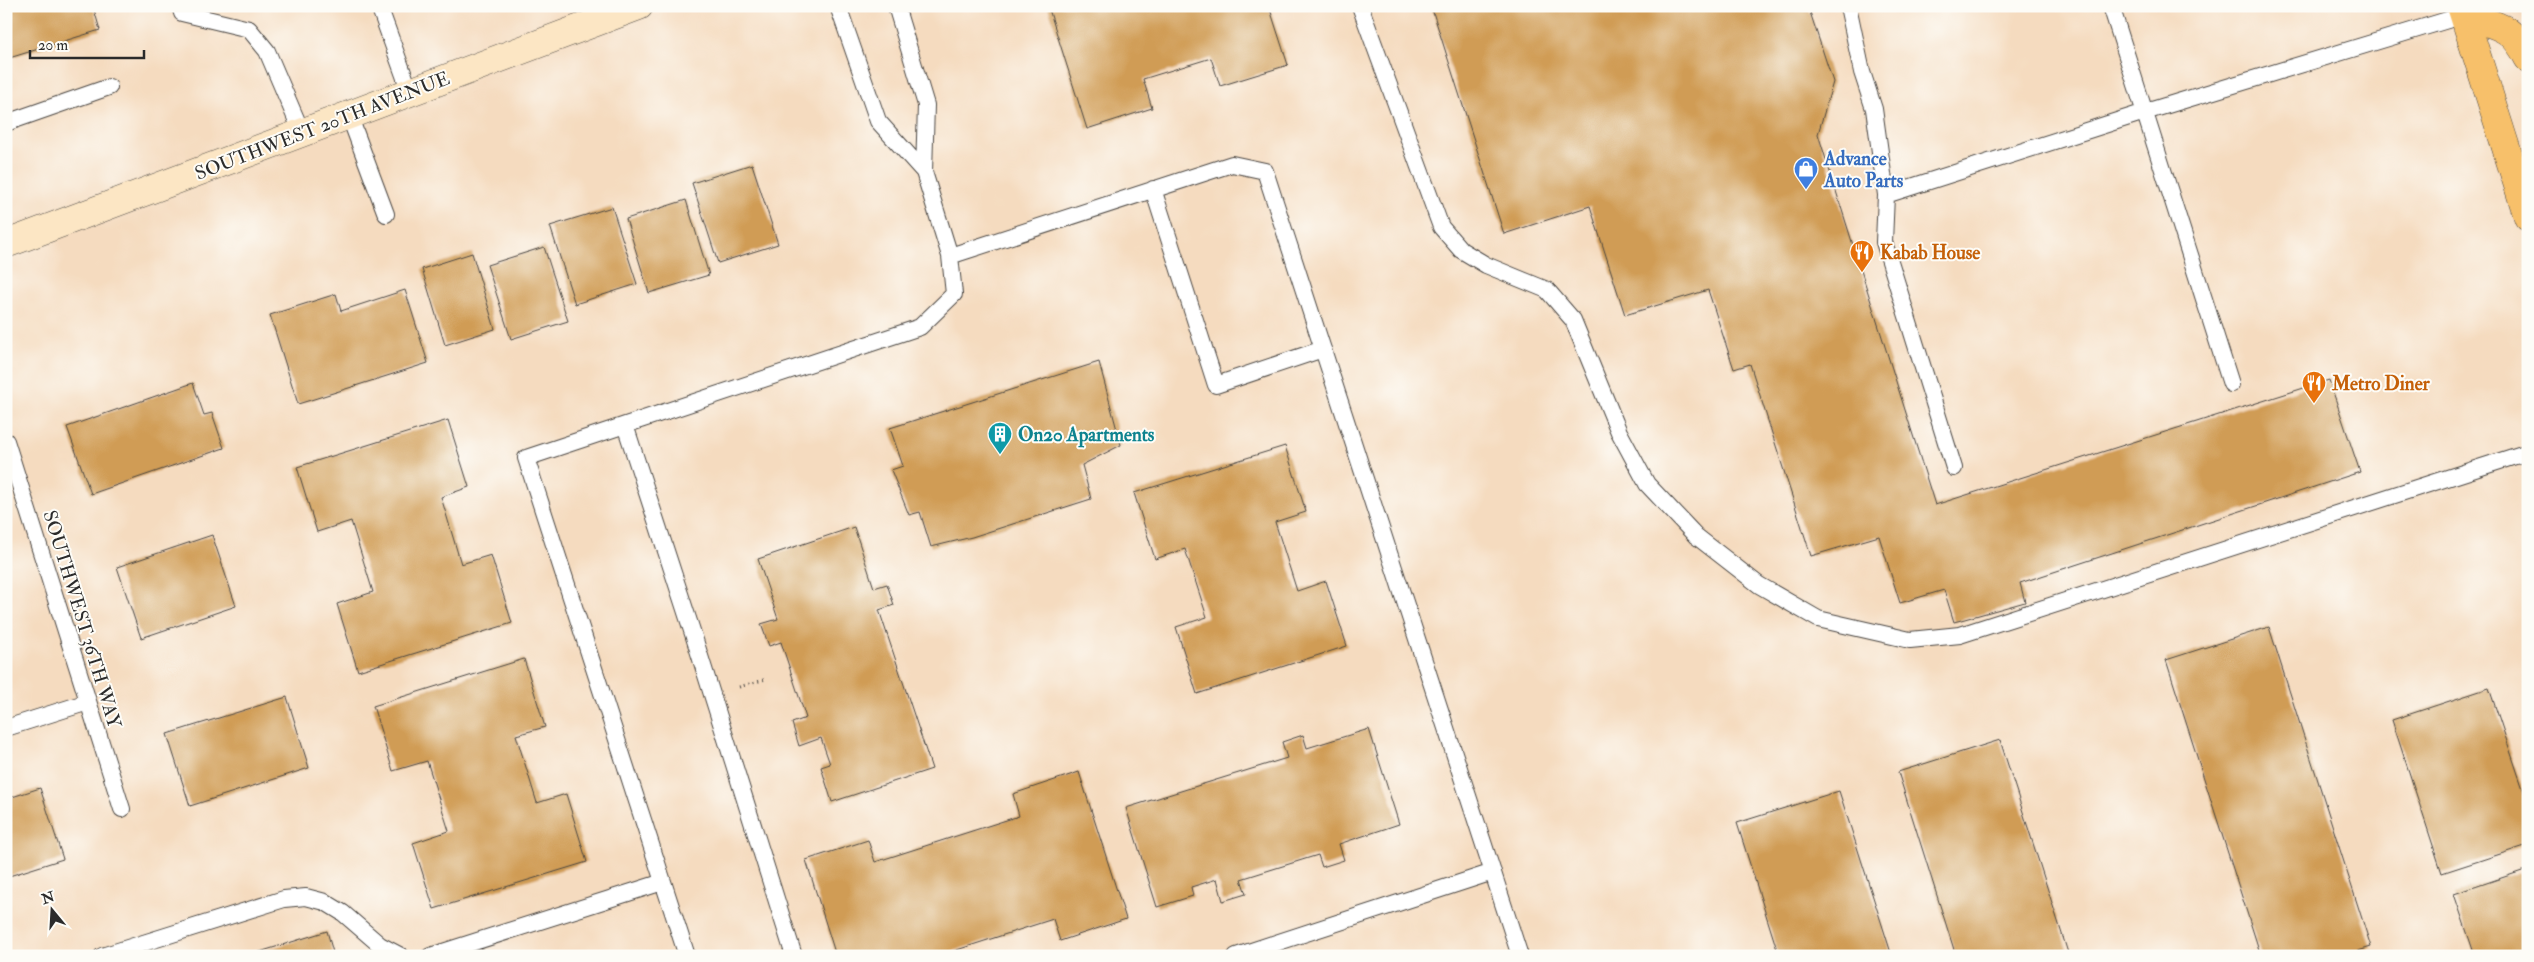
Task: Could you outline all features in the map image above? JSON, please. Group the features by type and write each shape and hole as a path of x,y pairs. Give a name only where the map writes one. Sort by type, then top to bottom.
{"main road":[{"name":"SOUTHWEST 20TH AVENUE","path":"6,244 639,6"},
{"path":"2463,10 2505,28 2518,40 2528,58"},
{"path":"2463,10 2528,217"}],"lane":[{"path":"180,6 182,13 249,30 267,51 302,133"},
{"path":"378,6 410,92"},
{"path":"838,6 878,121 924,172"},
{"path":"687,956 526,458 920,327 954,294 950,256 924,172 926,105 896,6"},
{"path":"1360,6 1441,227 1461,250 1494,269 1546,290 1573,320 1619,432 1647,484 1696,536 1760,585 1818,619 1910,640 1960,635 2528,452"},
{"path":"1848,6 1862,72 1874,109 1886,195 1884,242 1954,468"},
{"path":"2111,6 2231,384"},
{"path":"1886,195 2463,10"},
{"path":"6,123 109,87"},
{"path":"349,115 386,214"},
{"path":"950,256 1232,164 1265,171 1520,956"},
{"path":"1153,189 1216,385 1323,349"},
{"path":"625,425 794,956"},
{"name":"SOUTHWEST 36TH WAY","path":"6,441 122,809"},
{"path":"6,728 88,702"},
{"path":"1236,956 1493,872"},
{"path":"430,956 663,882"},
{"path":"102,956 284,899 306,897 325,902 343,913 380,945 400,956"}],"path":[{"path":"733,689 766,679"}],"building":[{"path":"6,6 93,6 100,30 6,59"},
{"path":"1048,6 1269,6 1288,65 1220,86 1211,58 1143,79 1152,108 1087,129"},
{"path":"1431,6 1808,6 1833,82 1818,134 1935,505 2329,380 2360,472 2020,583 2025,602 1954,622 1944,590 1900,603 1879,536 1811,556 1750,364 1734,369 1708,290 1625,315 1590,206 1504,234"},
{"path":"752,164 778,244 718,263 692,183"},
{"path":"686,200 709,275 649,293 626,219"},
{"path":"612,207 637,284 575,304 550,226"},
{"path":"544,247 568,321 511,339 487,265"},
{"path":"472,253 495,329 445,345 422,269"},
{"path":"405,290 428,363 298,404 270,315 336,294 341,311"},
{"name":"On20 Apartments","path":"1099,362 1121,445 1082,465 1091,499 972,537 931,547 920,512 909,515 891,470 903,466 890,428"},
{"path":"193,383 204,415 212,413 224,448 91,494 67,427"},
{"path":"448,420 469,487 441,497 461,564 491,555 512,623 358,671 337,604 373,592 351,521 317,532 297,467"},
{"path":"1285,446 1306,512 1275,522 1297,591 1326,581 1347,646 1197,694 1176,627 1207,617 1185,549 1155,559 1134,493"},
{"path":"854,527 874,588 887,584 894,605 879,610 932,769 832,802 821,767 830,764 821,738 799,746 792,723 806,718 781,642 769,646 761,624 778,619 758,559"},
{"path":"212,535 236,606 141,638 117,567"},
{"path":"2269,627 2371,947 2342,956 2261,956 2166,660"},
{"path":"524,659 545,727 516,735 537,803 566,794 587,862 434,909 413,843 449,831 427,761 393,771 373,706"},
{"path":"2489,688 2528,804 2528,845 2442,873 2392,720"},
{"path":"287,697 309,768 190,806 167,734"},
{"path":"1369,729 1399,824 1339,844 1344,860 1322,867 1318,855 1241,879 1246,894 1223,901 1217,879 1191,887 1193,896 1157,907 1126,808 1287,758 1282,742 1303,735 1307,748"},
{"path":"2000,740 2069,956 1956,956 1898,772"},
{"path":"1079,772 1126,919 1060,941 1053,919 938,956 836,956 806,860 868,840 875,862 1019,816 1013,794"},
{"path":"40,788 63,859 6,877 6,799"},
{"path":"1839,791 1892,956 1779,956 1737,823"},
{"path":"2528,869 2528,956 2475,956 2454,894"},
{"path":"327,931 334,956 250,956 250,955"}],"place":[{"name":"Advance Auto Parts","path":"1806,190"},
{"name":"Kabab House","path":"1862,273"},
{"name":"Metro Diner","path":"2314,404"},
{"name":"On20 Apartments","path":"1000,455"}]}
